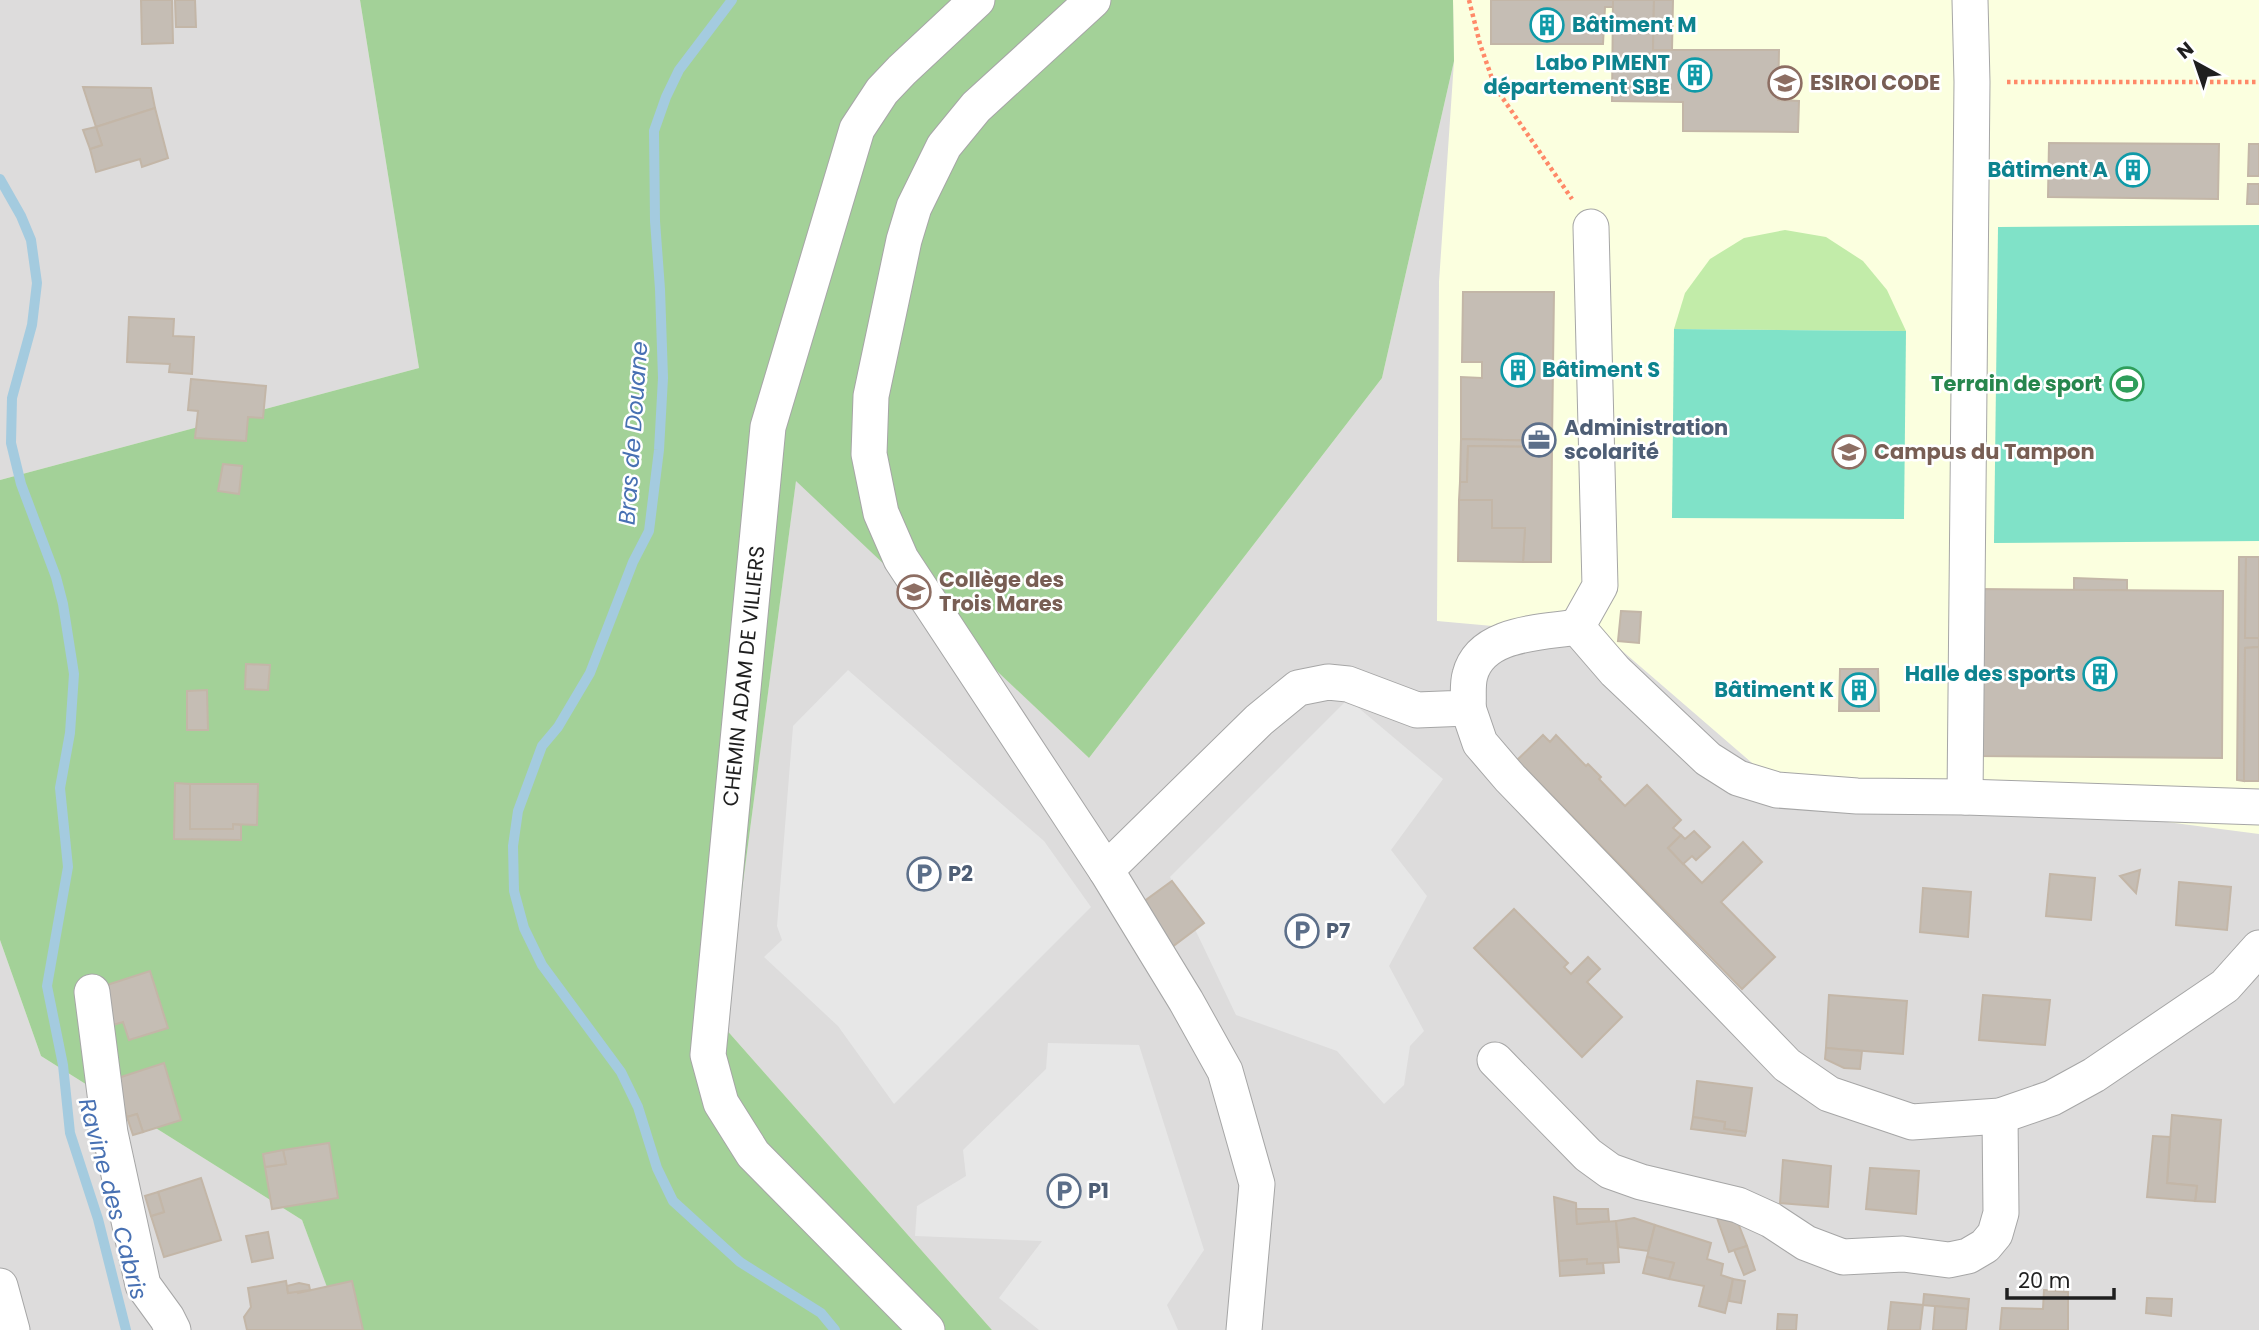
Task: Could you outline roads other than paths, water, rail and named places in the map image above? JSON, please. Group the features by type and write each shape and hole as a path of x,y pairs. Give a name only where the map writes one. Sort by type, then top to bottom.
{"street":[{"name":"CHEMIN ADAM DE VILLIERS","path":"927,1330 753,1154 721,1103 708,1055 768,427 858,129 882,91 977,0"},
{"path":"1093,0 976,107 944,146 914,207 904,240 871,396 869,454 881,513 901,559 1106,870 1186,1001 1225,1071 1257,1184 1244,1330"},
{"path":"1965,797 1972,82 1970,0"},
{"path":"1577,627 1600,586 1591,227"},
{"path":"1577,627 1615,671 1708,759 1738,778 1777,790 1857,796 2259,807"},
{"path":"1577,627 1500,641 1481,652 1470,675 1468,708 1480,743 1787,1065 1829,1094 1912,1122 2000,1116 2053,1098 2094,1075 2225,986 2259,948"},
{"path":"1106,870 1259,720 1298,688 1328,682 1348,684 1417,710 1468,708"},
{"path":"92,992 110,1133 143,1285 173,1330"},
{"path":"1496,1060 1588,1155 1610,1171 1641,1182 1738,1205 1771,1220 1806,1244 1843,1257 1903,1254 1949,1260 1968,1256 1985,1246 1995,1234 2001,1213 2000,1116"},
{"path":"0,1286 12,1330"}],"waterway":[{"name":"Bras de Douane","path":"732,0 679,70 654,131 655,221 663,378 659,450 649,531 633,562 590,673 558,727 542,746 518,811 513,846 514,891 524,928 542,965 621,1072 638,1107 657,1168 673,1201 740,1262 821,1313 835,1330"},
{"name":"Ravine des Cabris","path":"0,179 31,240 37,283 32,325 12,398 11,443 21,484 56,577 74,674 70,733 60,788 68,867 47,986 63,1065 70,1133 98,1219 126,1330"}],"place":[{"name":"Bâtiment M","path":"1547,25"},
{"name":"Labo PIMENT département SBE","path":"1695,75"},
{"name":"ESIROI CODE","path":"1785,83"},
{"name":"Bâtiment A","path":"2133,170"},
{"name":"Bâtiment S","path":"1518,370"},
{"name":"Terrain de sport","path":"2127,384"},
{"name":"Administration scolarité","path":"1539,440"},
{"name":"Campus du Tampon","path":"1849,452"},
{"name":"Collège des Trois Mares","path":"914,592"},
{"name":"Halle des sports","path":"2100,674"},
{"name":"Bâtiment K","path":"1859,690"},
{"name":"P2","path":"924,874"},
{"name":"P7","path":"1302,931"},
{"name":"P1","path":"1064,1191"}]}
